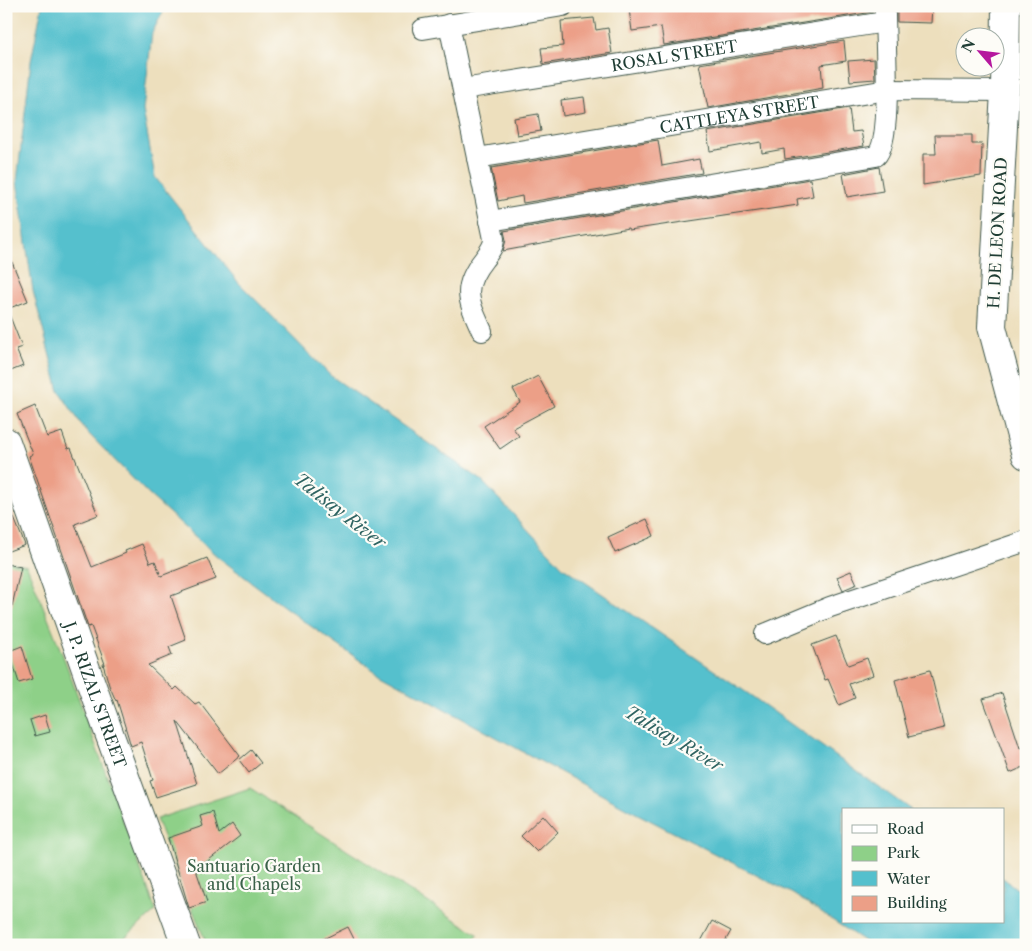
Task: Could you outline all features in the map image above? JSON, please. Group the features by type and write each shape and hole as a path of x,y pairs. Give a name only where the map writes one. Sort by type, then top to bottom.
{"street":[{"path":"423,29 563,6"},
{"name":"H. DE LEON ROAD","path":"1006,6 1005,91 992,327 1017,391 1024,444"},
{"path":"490,220 876,156 882,151 884,141 887,90 885,14"},
{"name":"ROSAL STREET","path":"463,89 885,14"},
{"path":"449,24 494,244 476,269 468,288 469,298 482,331"},
{"name":"CATTLEYA STREET","path":"477,158 887,90 1005,91"},
{"name":"J. P. RIZAL STREET","path":"6,442 186,945"},
{"path":"765,634 830,607 1026,541"}],"green space":[{"path":"6,561 27,566 65,661 156,911 116,945 6,945"},
{"name":"Santuario Garden and Chapels","path":"250,788 479,935 468,945 207,945 156,819"}],"water":[{"name":"Talisay River","path":"42,6 166,6 152,33 143,110 155,177 238,282 331,376 480,479 563,567 753,697 908,808 842,808 842,924 1004,924 1004,879 1026,896 1026,945 870,945 793,894 628,809 375,671 302,620 218,557 147,493 85,430 59,391 33,291 17,181 31,61"}],"building":[{"path":"649,6 873,6 873,12 664,45 661,27 632,31 629,9"},
{"path":"897,6 932,6 931,23 897,22"},
{"path":"594,18 596,30 608,28 612,53 543,64 541,48 563,46 561,21"},
{"path":"844,41 846,61 821,65 823,88 708,108 699,64"},
{"path":"874,59 875,79 850,81 848,61"},
{"path":"584,97 586,112 563,116 561,100"},
{"path":"849,108 852,132 861,131 864,146 785,159 784,149 762,153 761,142 710,151 707,132"},
{"path":"538,114 541,131 517,135 514,118"},
{"path":"935,135 972,135 972,144 982,144 981,176 923,185 923,154 936,154"},
{"path":"658,140 662,166 699,159 702,173 523,203 522,196 498,201 491,168"},
{"path":"879,167 883,191 847,197 843,174"},
{"path":"810,179 813,196 797,199 798,205 629,230 628,228 503,251 506,240 504,231"},
{"path":"7,250 28,301 7,309 22,347 16,349 23,366 6,373"},
{"path":"538,376 554,406 513,428 519,436 500,449 484,426 520,402 513,389"},
{"path":"35,406 47,437 62,432 68,449 71,448 98,515 75,524 92,567 142,544 150,563 155,561 161,576 207,558 216,579 171,596 186,640 169,647 172,655 148,665 174,690 177,687 195,704 199,702 240,756 218,774 177,721 197,784 156,797 150,781 153,780 141,742 131,746 117,700 109,685 103,664 105,664 91,626 88,627 29,456 33,454 17,414"},
{"path":"6,498 25,545 6,552"},
{"path":"647,519 654,536 615,553 608,537"},
{"path":"6,564 21,567 12,606 6,606"},
{"path":"851,571 857,584 843,590 837,577"},
{"path":"836,636 848,665 867,658 873,675 849,684 855,698 839,705 828,679 825,680 812,645"},
{"path":"22,646 32,679 19,683 9,651"},
{"path":"930,670 944,728 909,737 895,680"},
{"path":"1002,693 1020,748 1026,746 1026,766 1010,773 983,699"},
{"path":"45,715 50,732 35,736 30,720"},
{"path":"251,750 261,763 249,773 239,760"},
{"path":"213,812 219,834 232,824 240,836 196,870 207,902 189,908 168,838 203,826 200,816"},
{"path":"543,815 558,832 537,852 521,836"},
{"path":"712,921 731,931 723,945 699,945"},
{"path":"348,927 357,945 311,945"}]}
